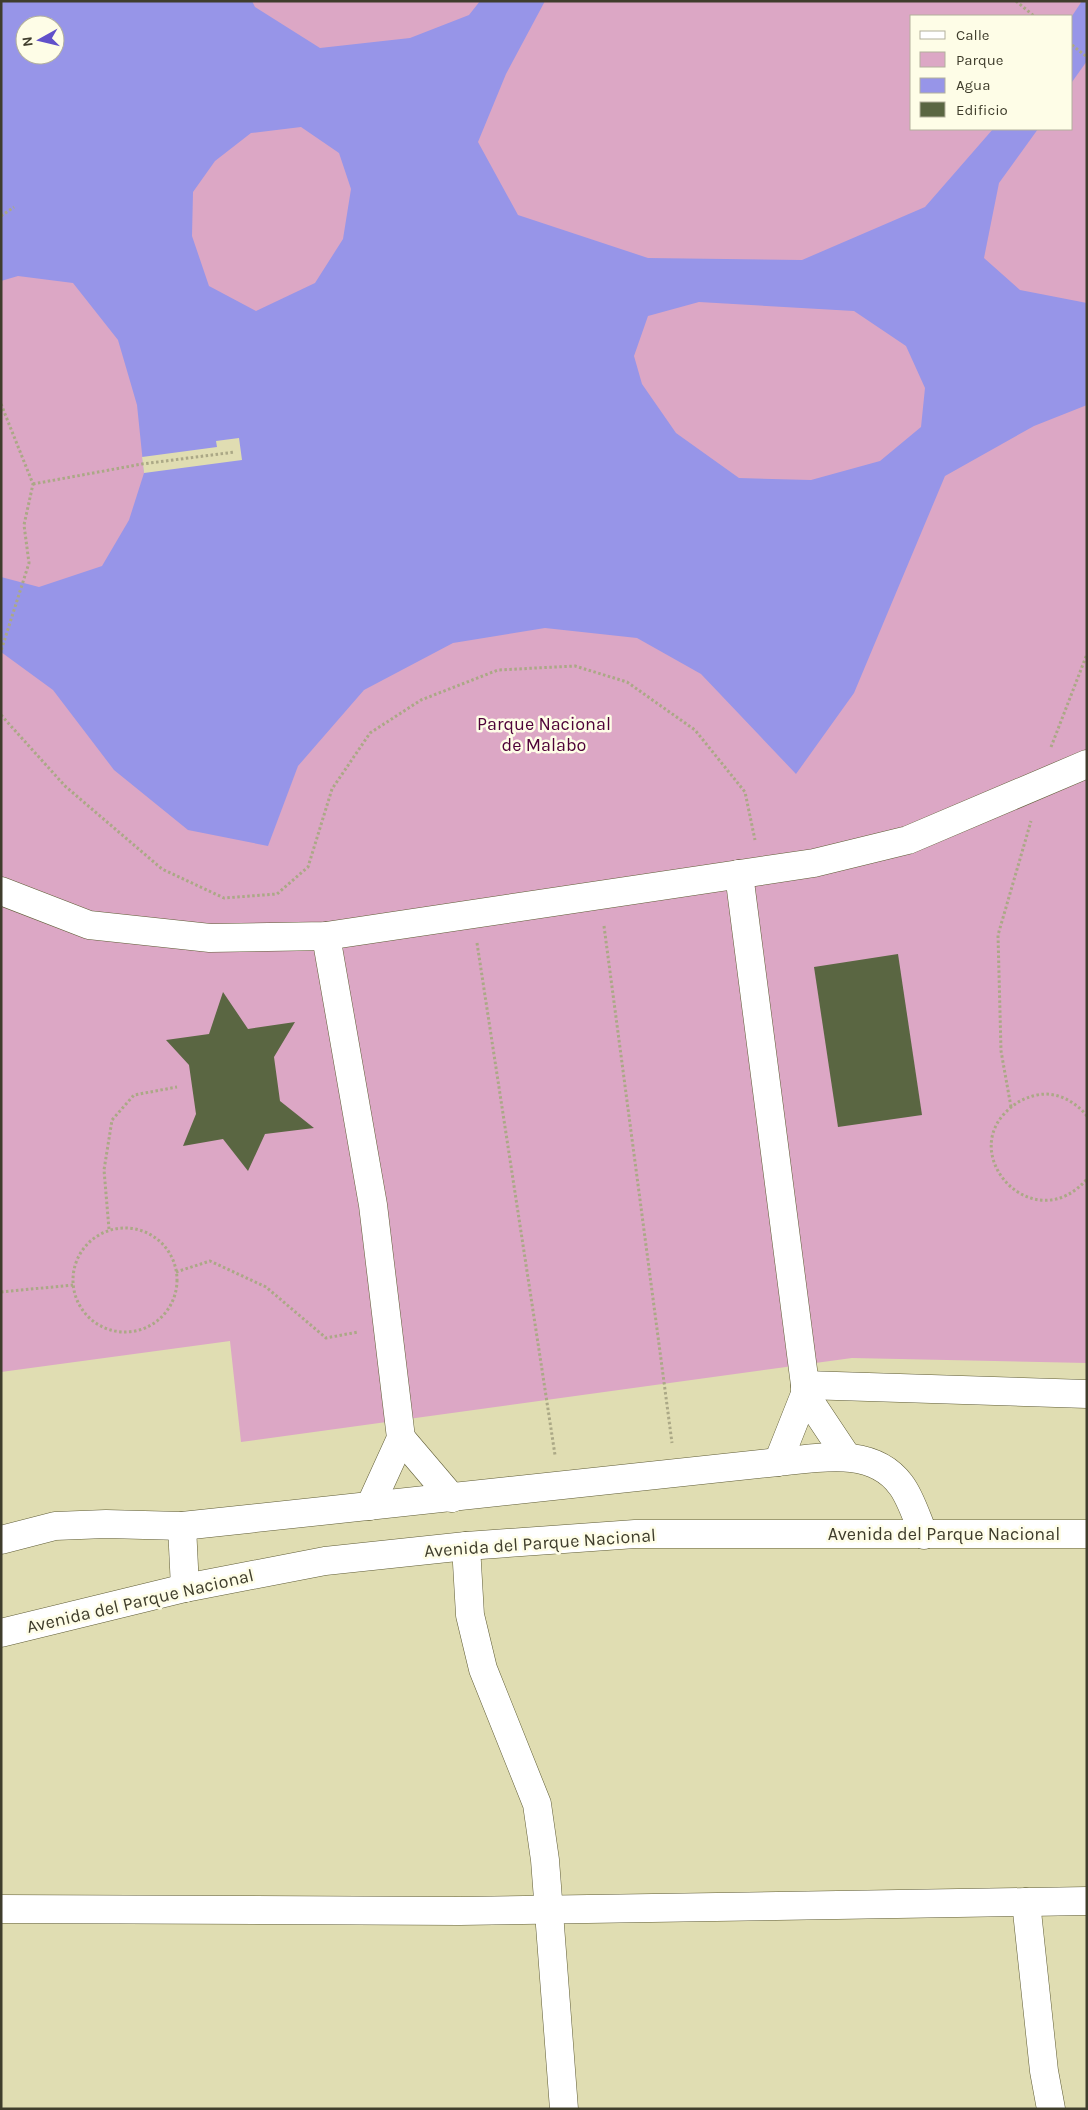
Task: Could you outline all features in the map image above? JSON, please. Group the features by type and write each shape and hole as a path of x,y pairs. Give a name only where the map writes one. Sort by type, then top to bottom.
{"street":[{"path":"1,891 89,925 210,938 326,936 814,863 908,840 1087,764"},
{"path":"750,872 805,1389 847,1457"},
{"path":"326,936 373,1205 401,1438 370,1506"},
{"path":"805,1389 1087,1394"},
{"path":"778,1462 805,1389"},
{"path":"401,1438 452,1498"},
{"path":"1,1540 55,1526 106,1524 182,1526 778,1462 847,1457 866,1460 885,1469 902,1485 924,1534"},
{"path":"182,1526 185,1588"},
{"name":"Avenida del Parque Nacional","path":"1,1633 185,1588 325,1561 466,1546 635,1534 1087,1534"},
{"path":"466,1546 470,1615 483,1669 537,1804 545,1860 564,2109"},
{"path":"1,1908 548,1909 1087,1901"},
{"path":"1026,1902 1044,2071 1051,2109"}],"path":[{"path":"1016,1 1033,15"},
{"path":"1073,47 1087,57"},
{"path":"1,216 14,207"},
{"path":"1,404 33,484 24,525 29,564 1,651"},
{"path":"33,484 142,464 235,452"},
{"path":"1011,1106 1001,1051 998,935 1042,783 1053,738 1087,654"},
{"path":"1,715 65,786 162,869 224,898 277,894 308,867 332,789 370,733 421,700 498,670 575,666 626,682 695,730 745,792 750,872"},
{"path":"600,895 676,1473"},
{"path":"472,914 560,1486"},
{"path":"109,1229 104,1170 112,1120 134,1096 177,1087"},
{"path":"1087,1116 1069,1100 1055,1095 1039,1094 1024,1098 1011,1106 1000,1118 994,1133 992,1150 995,1166 1003,1180 1015,1191 1030,1198 1046,1200 1064,1198 1079,1188 1087,1179"},
{"path":"127,1227 145,1231 160,1241 171,1254 176,1272 177,1288 172,1303 163,1316 150,1326 134,1331 120,1332 106,1329 94,1322 83,1311 73,1284 74,1267 82,1251 94,1238 109,1229 127,1227"},
{"path":"176,1272 210,1261 266,1287 326,1338 388,1327"},
{"path":"1,1292 73,1284"}],"green space":[{"name":"Parque Nacional de Malabo","path":"1,1 1087,1 1087,1363 852,1358 241,1442 230,1341 1,1372"}],"water":[{"path":"1,1 252,1 255,7 320,48 410,38 469,15 480,1 545,1 506,74 478,142 518,215 648,258 802,260 925,207 992,130 1037,130 999,183 984,258 1020,290 1087,303 1087,405 1034,426 945,476 854,693 796,774 701,674 637,638 545,628 453,643 364,690 298,766 268,846 188,830 114,770 53,690 1,652 1,577 39,587 102,566 129,520 144,473 137,405 118,340 73,283 18,276 1,281","holes":["301,127 339,153 351,189 343,239 315,283 256,311 209,286 192,236 193,192 215,161 251,133","699,302 854,311 906,346 925,388 921,427 880,461 811,480 739,478 676,433 642,384 634,356 648,316"]},
{"path":"1082,1 1087,1 1087,61 1073,81 1073,15"}],"pier":[{"path":"239,438 242,460 144,473 142,457 217,447 216,441"}],"building":[{"path":"898,954 922,1115 838,1127 814,967"},
{"path":"223,992 248,1029 295,1022 274,1057 280,1101 314,1128 265,1134 248,1171 223,1139 183,1146 196,1114 189,1065 166,1040 209,1034"}]}
